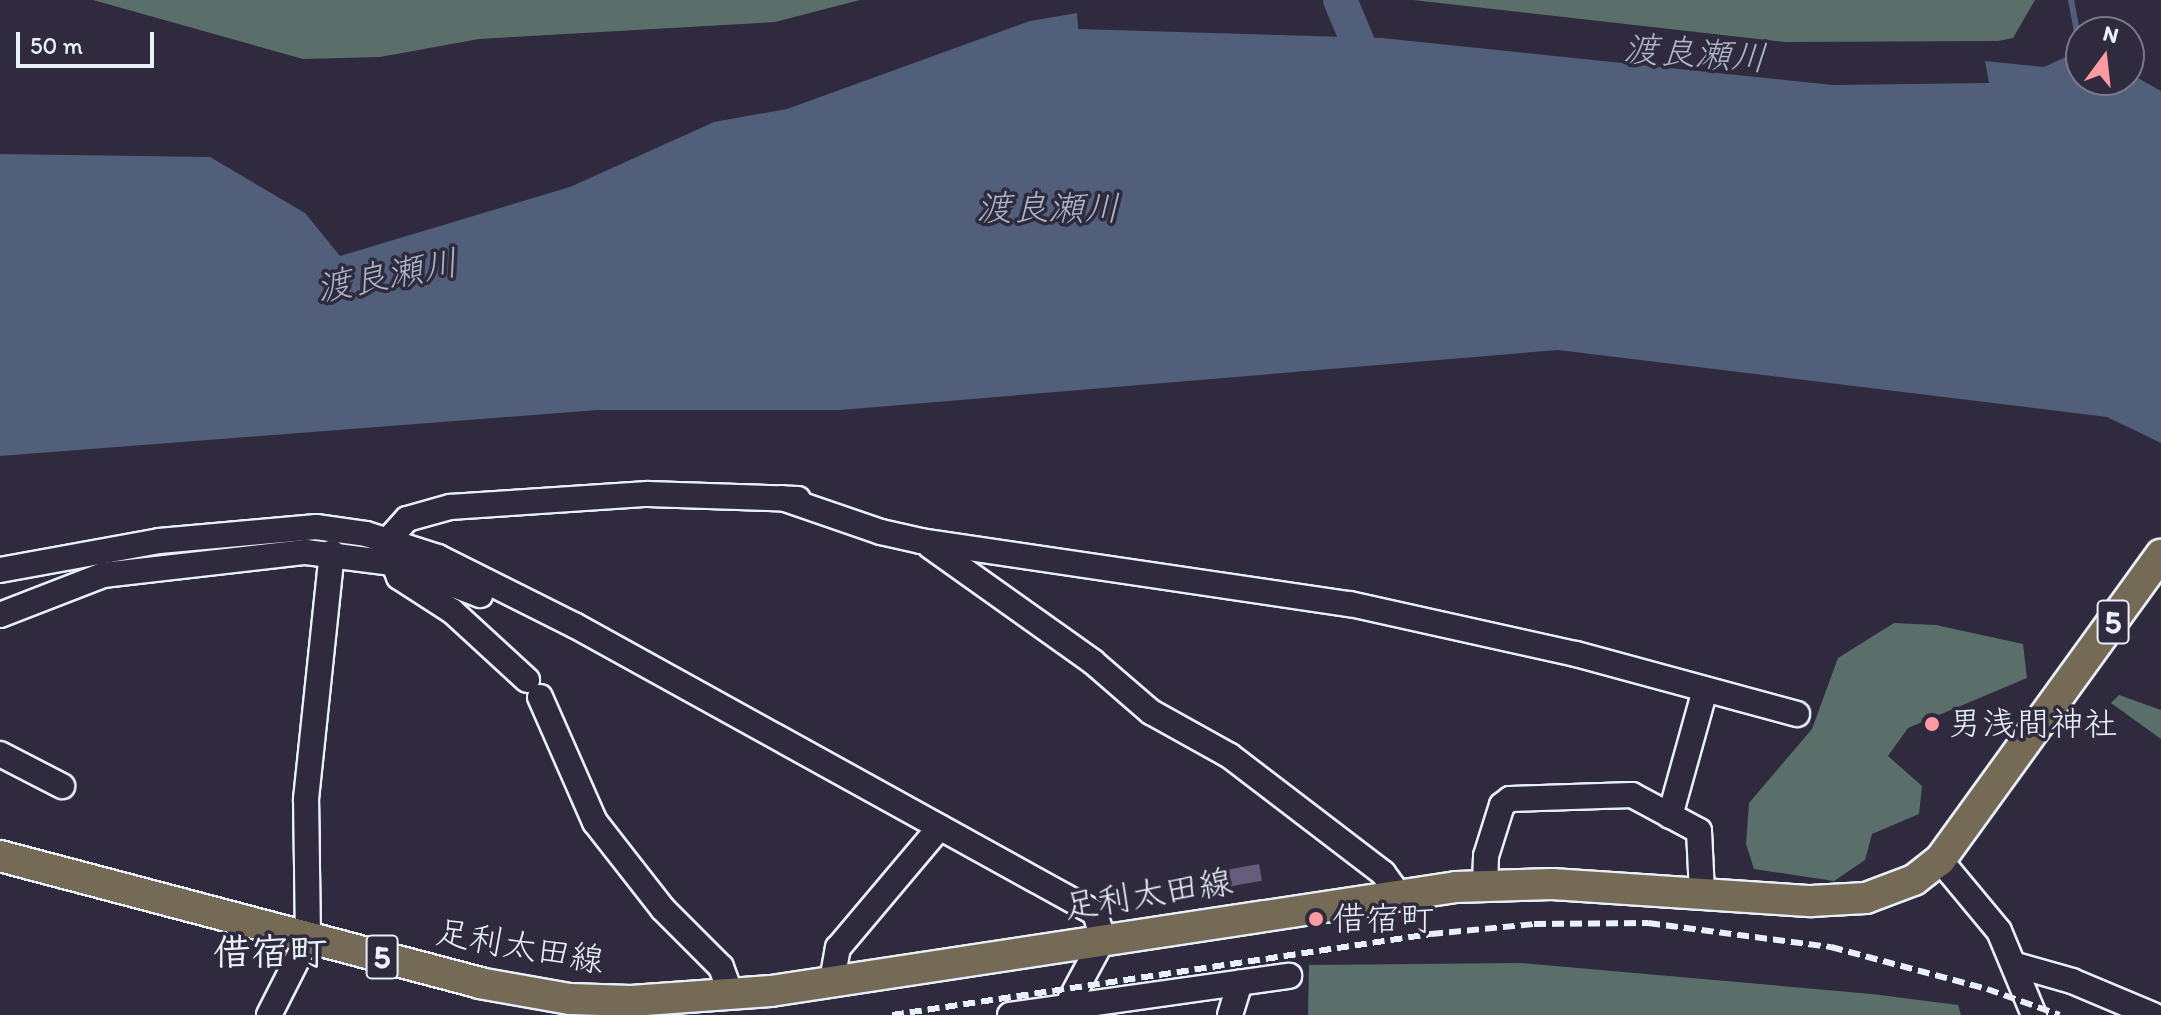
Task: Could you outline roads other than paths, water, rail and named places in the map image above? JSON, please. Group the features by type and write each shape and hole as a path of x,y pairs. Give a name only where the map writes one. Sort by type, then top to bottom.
{"main road":[{"name":"足利太田線","path":"0,856 308,938 545,995 631,1001 731,995 765,1003 832,981 1399,895 1485,885 1702,892 1811,901 1866,898 1914,880 1940,860 2161,555"}],"street":[{"path":"731,995 721,967 663,909 595,822 534,688 452,611 399,577 391,551 407,519 450,507 648,494 820,501"},
{"path":"782,498 868,529 921,541 1350,604 1576,654 1797,714"},
{"path":"0,570 130,545 277,529 329,528 391,551"},
{"path":"921,541 1093,662 1151,712 1230,756 1383,873 1399,895"},
{"path":"0,615 103,575 332,552 391,551 438,557 574,625 1095,913 1103,939 1064,1011"},
{"path":"269,1015 308,938 306,799 332,552"},
{"path":"1670,816 1705,690"},
{"path":"0,754 62,786"},
{"path":"1485,885 1486,856 1502,805 1510,799 1632,795 1703,838 1702,892"},
{"path":"832,981 838,948 940,827"},
{"path":"1940,860 1984,907 2016,965 2034,1015"},
{"path":"2016,965 2072,981 2153,1015"},
{"path":"1010,1015 1064,1011 1289,976"},
{"path":"1230,1015 1240,983"}],"water":[{"name":"渡良瀬川","path":"1077,13 1078,29 1382,38 1833,85 1989,83 1985,61 2044,67 2065,57 2065,96 2145,96 2145,82 2161,91 2161,443 2107,417 1558,350 840,410 598,410 0,456 0,154 210,157 305,213 340,256 570,187 714,122 787,109 1030,21"}],"waterway":[{"path":"1340,0 1366,62"},
{"path":"2071,0 2074,16"}],"railway":[{"path":"892,1015 1431,934 1534,924 1648,923 1831,947 1987,989 2060,1015"}],"place":[{"name":"男浅間神社","path":"1932,724"},
{"name":"借宿町","path":"1316,919"}],"district":[{"name":"借宿町","path":"270,953"}]}
